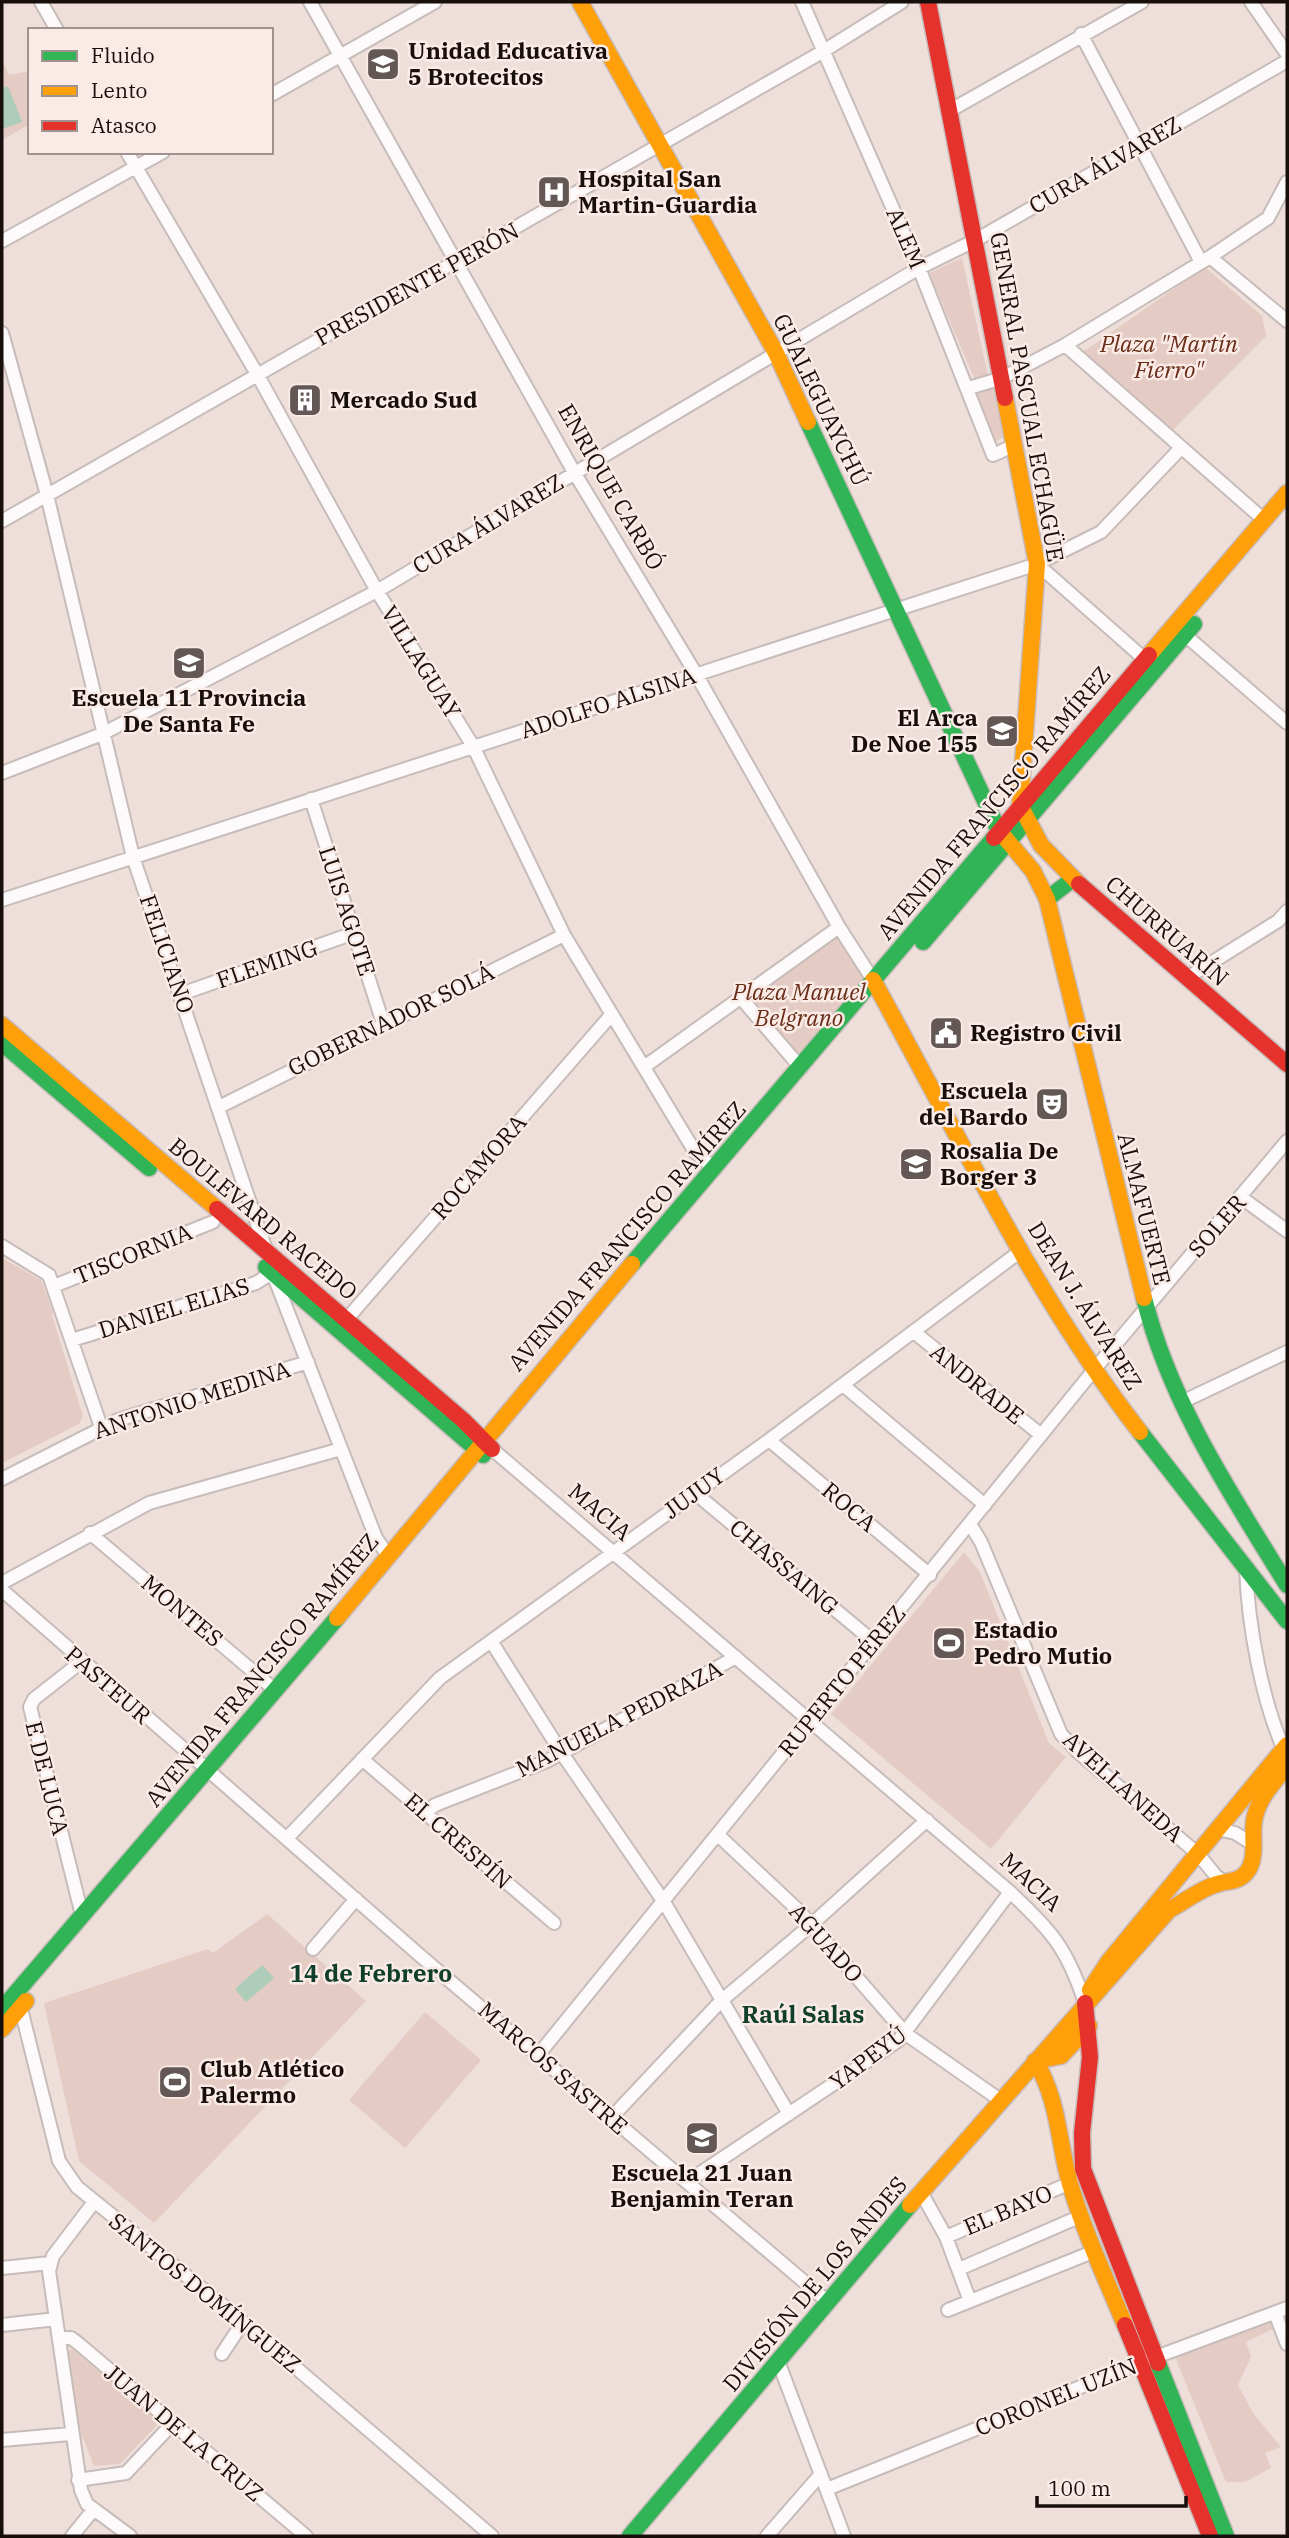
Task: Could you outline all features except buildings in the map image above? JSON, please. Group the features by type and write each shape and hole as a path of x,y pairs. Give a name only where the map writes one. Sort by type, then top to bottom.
{"main road":[{"name":"GUALEGUAYCHÚ","path":"580,2 776,353 1004,837"},
{"name":"GENERAL PASCUAL ECHAGÜE","path":"928,2 1037,564 1020,804"},
{"name":"AVENIDA FRANCISCO RAMÍREZ","path":"1004,837 1026,824 1287,493"},
{"name":"AVENIDA FRANCISCO RAMÍREZ","path":"2,2029 211,1774 485,1448 1004,837 1020,804 1151,665 1185,635 1287,513"},
{"name":"CHURRUARÍN","path":"1020,804 1026,824 1048,855 1287,1064"},
{"name":"ALMAFUERTE","path":"1004,837 1033,871 1046,899 1145,1310 1182,1402 1213,1466 1287,1585"},
{"path":"1046,899 1073,879"},
{"name":"AVENIDA FRANCISCO RAMÍREZ","path":"2,2009 82,1915 211,1774 275,1690 485,1448 715,1168 801,1068 877,986"},
{"name":"DEAN J. ÁLVAREZ","path":"877,986 1022,1250 1094,1371 1287,1621"},
{"name":"BOULEVARD RACEDO","path":"2,1025 346,1320 485,1448"},
{"name":"BOULEVARD RACEDO","path":"2,1043 485,1448"},
{"name":"DIVISIÓN DE LOS ANDES","path":"1085,2003 1109,1961 1218,1829 1286,1755"},
{"name":"DIVISIÓN DE LOS ANDES","path":"630,2536 1000,2100 1085,2003 1114,1975 1169,1909 1186,1898 1224,1882 1238,1880 1248,1871 1254,1856 1251,1843 1260,1801 1286,1755"},
{"name":"MACIA","path":"1085,2003 1089,2072 1080,2129 1083,2169 1210,2536"},
{"name":"DIVISIÓN DE LOS ANDES","path":"1035,2061 1060,2056 1088,2026"},
{"name":"MACIA","path":"1035,2061 1049,2084 1070,2183 1081,2216 1226,2536"}],"street":[{"path":"40,2 56,28"},
{"name":"ENRIQUE CARBÓ","path":"310,2 574,472 696,674 839,927 877,986"},
{"path":"273,94 341,58 435,2"},
{"name":"ALEM","path":"802,2 919,268 969,388 993,455 1015,445"},
{"name":"PRESIDENTE PERÓN","path":"2,522 822,52 902,2"},
{"path":"949,111 1081,34 1142,2"},
{"path":"1251,2 1287,54"},
{"path":"1081,34 1205,260 1287,318"},
{"name":"CURA ÁLVAREZ","path":"2,772 102,734 377,591 919,268 976,240 1287,61"},
{"name":"VILLAGUAY","path":"128,154 257,374 377,591 473,746 564,935 695,1152 715,1168"},
{"path":"2,240 159,154"},
{"path":"969,388 1002,379 1065,345 1205,260 1268,218 1287,182"},
{"name":"FELICIANO","path":"2,333 47,495 133,857 273,1272 376,1538 389,1556"},
{"path":"1065,345 1264,520"},
{"name":"ADOLFO ALSINA","path":"2,900 1037,564 1101,532 1181,449"},
{"path":"1037,564 1151,665"},
{"path":"1185,635 1287,723"},
{"name":"LUIS AGOTE","path":"311,799 383,1023"},
{"path":"1187,978 1278,921 1287,911"},
{"path":"644,1067 839,927"},
{"name":"FLEMING","path":"181,993 354,933"},
{"name":"GOBERNADOR SOLÁ","path":"219,1107 564,935"},
{"path":"741,998 801,1068"},
{"name":"ROCAMORA","path":"346,1320 612,1014"},
{"name":"SOLER","path":"1145,1310 1242,1198 1287,1141"},
{"path":"1242,1198 1287,1231"},
{"name":"TISCORNIA","path":"54,1286 213,1222"},
{"path":"2,1246 44,1271 54,1286 101,1427"},
{"name":"JUJUY","path":"288,1837 433,1685 769,1440 1022,1250"},
{"name":"DANIEL ELIAS","path":"72,1340 256,1283 273,1272"},
{"name":"RUPERTO PÉREZ","path":"539,2054 809,1719 1145,1310"},
{"name":"ANDRADE","path":"914,1332 1041,1435"},
{"path":"1182,1402 1287,1352"},
{"name":"ANTONIO MEDINA","path":"2,1479 101,1427 308,1362"},
{"path":"843,1385 985,1505"},
{"name":"ROCA","path":"769,1440 930,1575"},
{"name":"MACIA","path":"485,1448 612,1552 1010,1892 1058,1939 1072,1966 1085,2003"},
{"path":"2,1583 90,1533 161,1499 341,1449"},
{"name":"CHASSAING","path":"695,1493 874,1642"},
{"name":"AVELLANEDA","path":"970,1524 981,1542 1061,1734 1078,1752 1198,1854"},
{"name":"MONTES","path":"90,1533 275,1690"},
{"path":"1246,1567 1250,1620 1277,1735 1286,1755"},
{"name":"PASTEUR","path":"2,1590 211,1774"},
{"path":"491,1641 561,1752 664,1902 789,2114"},
{"name":"MANUELA PEDRAZA","path":"425,1813 435,1805 561,1752 736,1657"},
{"name":"E DE LUCA","path":"81,1662 34,1699 30,1707 82,1915"},
{"name":"EL CRESPÍN","path":"362,1759 554,1923"},
{"name":"MARCOS SASTRE","path":"211,1774 288,1837 356,1899 828,2302"},
{"path":"611,2118 721,2001 812,1924 927,1820"},
{"path":"1218,1829 1236,1833 1251,1843"},
{"name":"AGUADO","path":"718,1835 812,1924 906,2034 1000,2100"},
{"path":"1198,1854 1224,1882"},
{"name":"YAPEYÚ","path":"687,2182 906,2034 1010,1892"},
{"path":"313,1949 356,1899"},
{"name":"SANTOS DOMÍNGUEZ","path":"20,1987 19,2009 24,2018 59,2161 77,2187 243,2322 492,2536"},
{"path":"2,2009 19,2009"},
{"name":"EL BAYO","path":"946,2237 1070,2183"},
{"path":"922,2194 946,2237 970,2301"},
{"path":"94,2203 50,2263 56,2319 70,2434 83,2498 130,2536"},
{"path":"959,2269 1081,2216"},
{"path":"948,2310 1095,2250"},
{"path":"2,2267 50,2263"},
{"path":"1281,2311 1287,2344"},
{"name":"CORONEL UZÍN","path":"827,2489 1147,2360 1281,2311"},
{"path":"2,2325 56,2319"},
{"path":"222,2354 243,2322"},
{"name":"JUAN DE LA CRUZ","path":"59,2338 71,2338 79,2344 306,2536"},
{"path":"778,2361 844,2536"},
{"path":"78,2480 126,2473 173,2423"},
{"path":"2,2440 70,2434"},
{"path":"767,2536 821,2474"},
{"path":"72,2536 94,2509"}],"green space":[{"path":"2,60 9,75 28,71 28,125 2,140"},
{"path":"962,258 988,376 975,380 929,273"},
{"name":"Plaza \"Martín Fierro\"","path":"1205,267 1262,316 1266,336 1171,432 1083,352"},
{"path":"993,386 1003,438 990,443 972,397"},
{"name":"Plaza Manuel Belgrano","path":"839,927 873,980 801,1068 741,998"},
{"path":"2,1258 41,1280 83,1416 79,1424 2,1463"},
{"name":"Estadio Pedro Mutio","path":"964,1552 980,1572 1049,1743 1066,1757 991,1849 831,1714"},
{"name":"Club Atlético Palermo","path":"267,1914 366,2001 154,2223 79,2161 44,2003 208,1949 213,1953"},
{"path":"425,2012 481,2060 405,2148 349,2100"},
{"path":"1272,2319 1273,2329 1246,2342 1251,2357 1238,2385 1253,2413 1281,2447 1265,2453 1271,2468 1245,2482 1226,2482 1175,2357"},
{"path":"67,2350 73,2350 160,2422 120,2464 94,2466 79,2428"}],"shaded area":[{"path":"8,86 22,122 2,129 2,88"},
{"path":"262,1965 274,1978 246,2002 235,1989"}],"traffic: fast":[{"path":"808,422 999,831"},
{"path":"923,942 1194,624"},
{"path":"632,1264 994,838"},
{"path":"1047,899 1073,879"},
{"path":"2,1043 149,1168"},
{"path":"266,1267 483,1455"},
{"path":"1144,1298 1155,1337 1186,1411 1224,1482 1287,1585"},
{"path":"1140,1432 1287,1621"},
{"path":"2,2009 337,1618"},
{"path":"630,2536 910,2205"},
{"path":"1158,2363 1226,2536"}],"traffic: slow":[{"path":"580,2 776,353 808,422"},
{"path":"1005,398 1037,564 1020,805 1041,845 1079,884"},
{"path":"1149,655 1287,493"},
{"path":"1001,833 1033,871 1047,899 1144,1298"},
{"path":"873,980 1031,1268 1065,1325 1140,1432"},
{"path":"2,1025 217,1209"},
{"path":"337,1618 632,1264"},
{"path":"1090,1990 1109,1961 1287,1745"},
{"path":"910,2205 1169,1910 1204,1889 1236,1880 1246,1873 1252,1860 1257,1809 1268,1789 1287,1766"},
{"path":"2,2029 26,2001"},
{"path":"1035,2061 1061,2056 1089,2026"},
{"path":"1035,2061 1049,2091 1076,2202 1125,2325"}],"traffic: jam":[{"path":"928,2 1005,398"},
{"path":"994,838 1149,655"},
{"path":"1079,884 1287,1064"},
{"path":"217,1209 463,1420 492,1449"},
{"path":"1085,2003 1090,2057 1082,2133 1083,2169 1158,2363"},
{"path":"1125,2325 1210,2536"}],"place":[{"name":"Unidad Educativa 5 Brotecitos","path":"383,64"},
{"name":"Hospital San Martin-Guardia","path":"554,192"},
{"name":"Mercado Sud","path":"305,400"},
{"name":"Escuela 11 Provincia De Santa Fe","path":"189,663"},
{"name":"El Arca De Noe 155","path":"1002,731"},
{"name":"Registro Civil","path":"946,1033"},
{"name":"Escuela del Bardo","path":"1052,1104"},
{"name":"Rosalia De Borger 3","path":"916,1164"},
{"name":"Estadio Pedro Mutio","path":"949,1643"},
{"name":"Club Atlético Palermo","path":"175,2082"},
{"name":"Escuela 21 Juan Benjamin Teran","path":"702,2138"}],"district":[{"name":"14 de Febrero","path":"371,1974"},
{"name":"Raúl Salas","path":"803,2015"}]}
